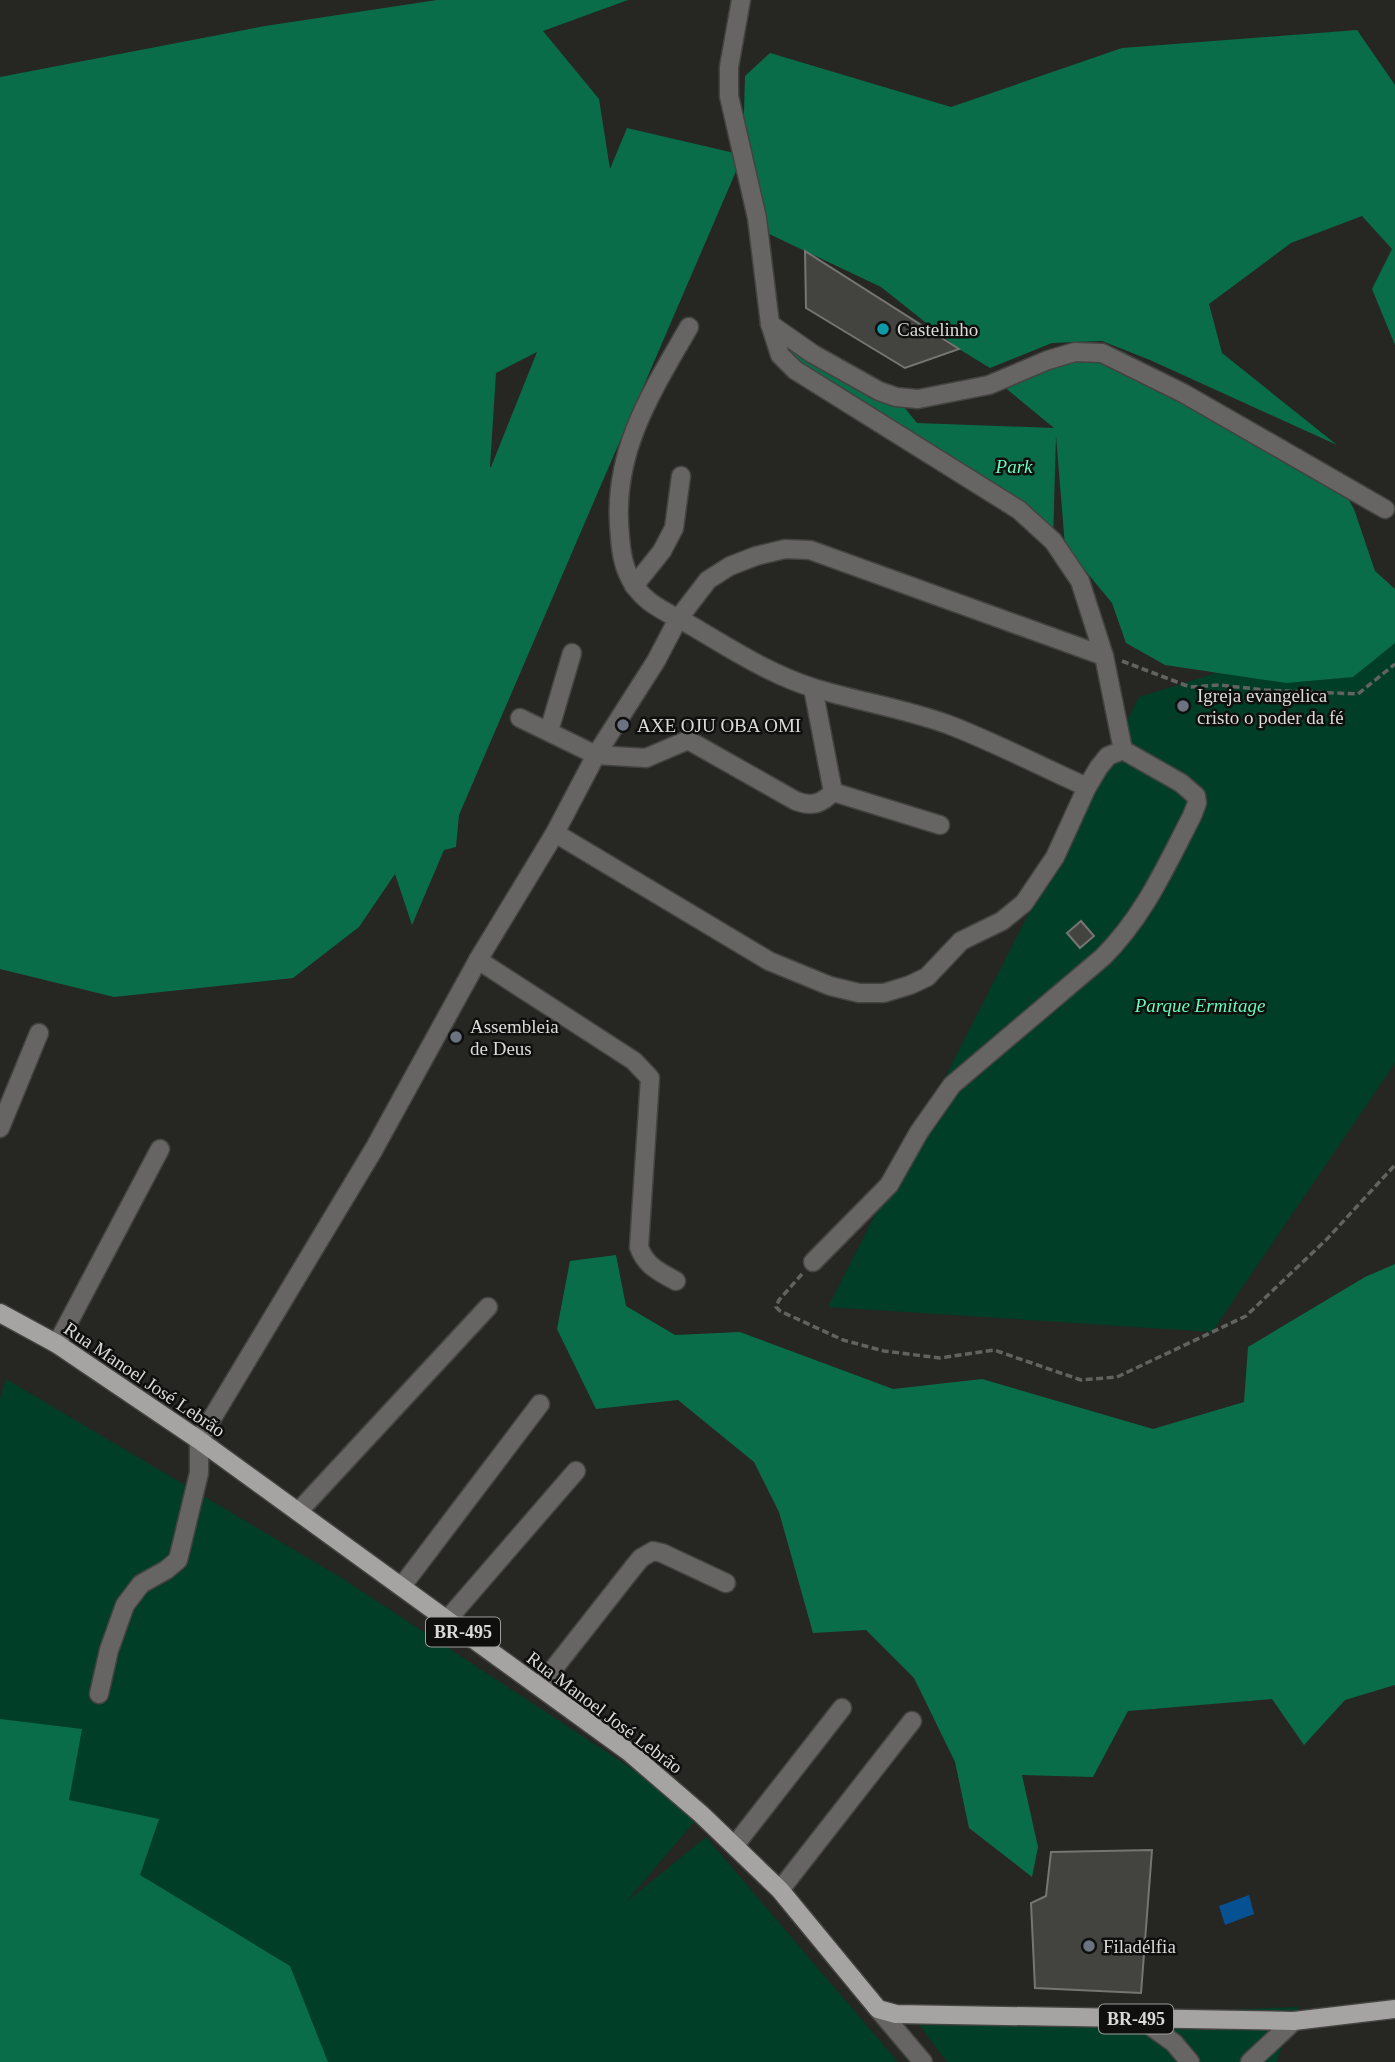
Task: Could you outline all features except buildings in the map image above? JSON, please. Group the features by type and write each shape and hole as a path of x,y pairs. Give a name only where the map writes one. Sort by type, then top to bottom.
{"main road":[{"name":"Rua Manoel José Lebrão","path":"0,1313 57,1344 200,1440 629,1752 735,1845 780,1890 878,2009"},
{"name":"BR-495","path":"878,2009 896,2014 1294,2021 1395,2009"}],"street":[{"path":"741,0 729,67 729,96 755,206 770,324 780,355 794,369 1019,510 1053,541 1080,581 1104,656 1123,750 1181,783 1196,796 1197,803 1152,895 1123,937 952,1085 919,1132 889,1185 813,1262"},
{"path":"770,324 813,354 879,391 907,398 929,398 989,385 1048,360 1075,352 1102,353 1183,393 1346,484 1385,509"},
{"path":"689,327 634,430 621,471 618,503 620,532 627,572 634,586 653,606 769,670 813,688 898,708 952,726 1087,787"},
{"path":"634,586 662,551 674,528 681,476"},
{"path":"99,1694 125,1605 141,1584 178,1560 199,1472 200,1440 374,1149 478,960 555,833 596,755 656,661 678,619 708,580 730,566 756,556 785,549 810,550 1104,656"},
{"path":"549,731 572,653"},
{"path":"813,688 834,792"},
{"path":"520,718 596,755 646,758 688,740 807,805 816,804 834,792"},
{"path":"555,833 769,961 830,986 872,995 911,985 927,977 961,941 1002,921 1024,903 1055,857 1087,787 1108,756 1123,750"},
{"path":"834,792 940,825"},
{"path":"478,960 634,1061 650,1079 639,1247 643,1258 653,1268 676,1281"},
{"path":"0,1128 39,1033"},
{"path":"57,1344 160,1149"},
{"path":"298,1512 488,1307"},
{"path":"402,1586 540,1404"},
{"path":"447,1620 576,1471"},
{"path":"540,1686 632,1569 653,1550 726,1583"},
{"path":"735,1845 842,1708"},
{"path":"780,1890 912,1721"},
{"name":"Rua Manoel José Lebrão","path":"878,2009 923,2062"},
{"path":"1141,2019 1174,2043 1190,2062"},
{"path":"1250,2062 1294,2021"}],"path":[{"path":"1104,656 1190,687 1219,685 1357,694 1395,664"},
{"path":"813,1262 779,1300 776,1307 843,1340 884,1351 940,1358 994,1350 1081,1380 1117,1377 1246,1316 1327,1239 1395,1166"}],"green space":[{"path":"437,0 628,0 543,31 599,99 610,169 627,128 743,155 459,815 456,847 444,850 412,925 395,874 359,927 293,978 114,997 0,969 0,77 265,26","holes":["537,352 491,467 496,373"]},
{"path":"1357,30 1395,85 1395,345 1372,289 1392,249 1362,216 1291,243 1209,304 1222,353 1337,445 1102,341 1052,343 990,368 959,349 881,287 767,233 743,149 745,76 770,53 951,107 1122,48"},
{"name":"Park","path":"775,343 896,397 917,423 1054,428 1003,386 1055,363 1095,360 1171,398 1332,470 1354,509 1375,571 1395,589 1395,643 1353,677 1286,683 1165,665 1126,643 1112,603 1065,546 1056,436 1053,541"},
{"name":"Parque Ermitage","path":"1395,617 1395,1063 1212,1332 828,1307 1139,697"},
{"path":"616,1255 626,1306 675,1335 740,1332 893,1389 982,1379 1153,1429 1244,1402 1248,1347 1365,1277 1395,1264 1395,1685 1345,1700 1304,1745 1272,1699 1128,1711 1093,1777 1022,1775 1038,1847 1032,1877 969,1828 955,1762 914,1678 866,1630 813,1633 779,1512 754,1462 678,1400 596,1409 557,1329 570,1261"},
{"path":"6,1379 340,1577 701,1814 626,1902 706,1837 898,2062 294,2062 0,1839 0,1398"},
{"path":"0,1719 82,1729 69,1800 159,1819 140,1875 290,1966 328,2062 0,2062"},
{"path":"1298,2007 1276,2062 947,2062 911,2014 1060,2016"}],"water":[{"path":"1249,1895 1254,1914 1225,1925 1219,1906"}],"place":[{"name":"Castelinho","path":"883,329"},
{"name":"Igreja evangelica cristo o poder da fé","path":"1183,706"},
{"name":"AXE OJU OBA OMI","path":"623,725"},
{"name":"Assembleia de Deus","path":"456,1037"},
{"name":"Filadélfia","path":"1089,1946"}]}
